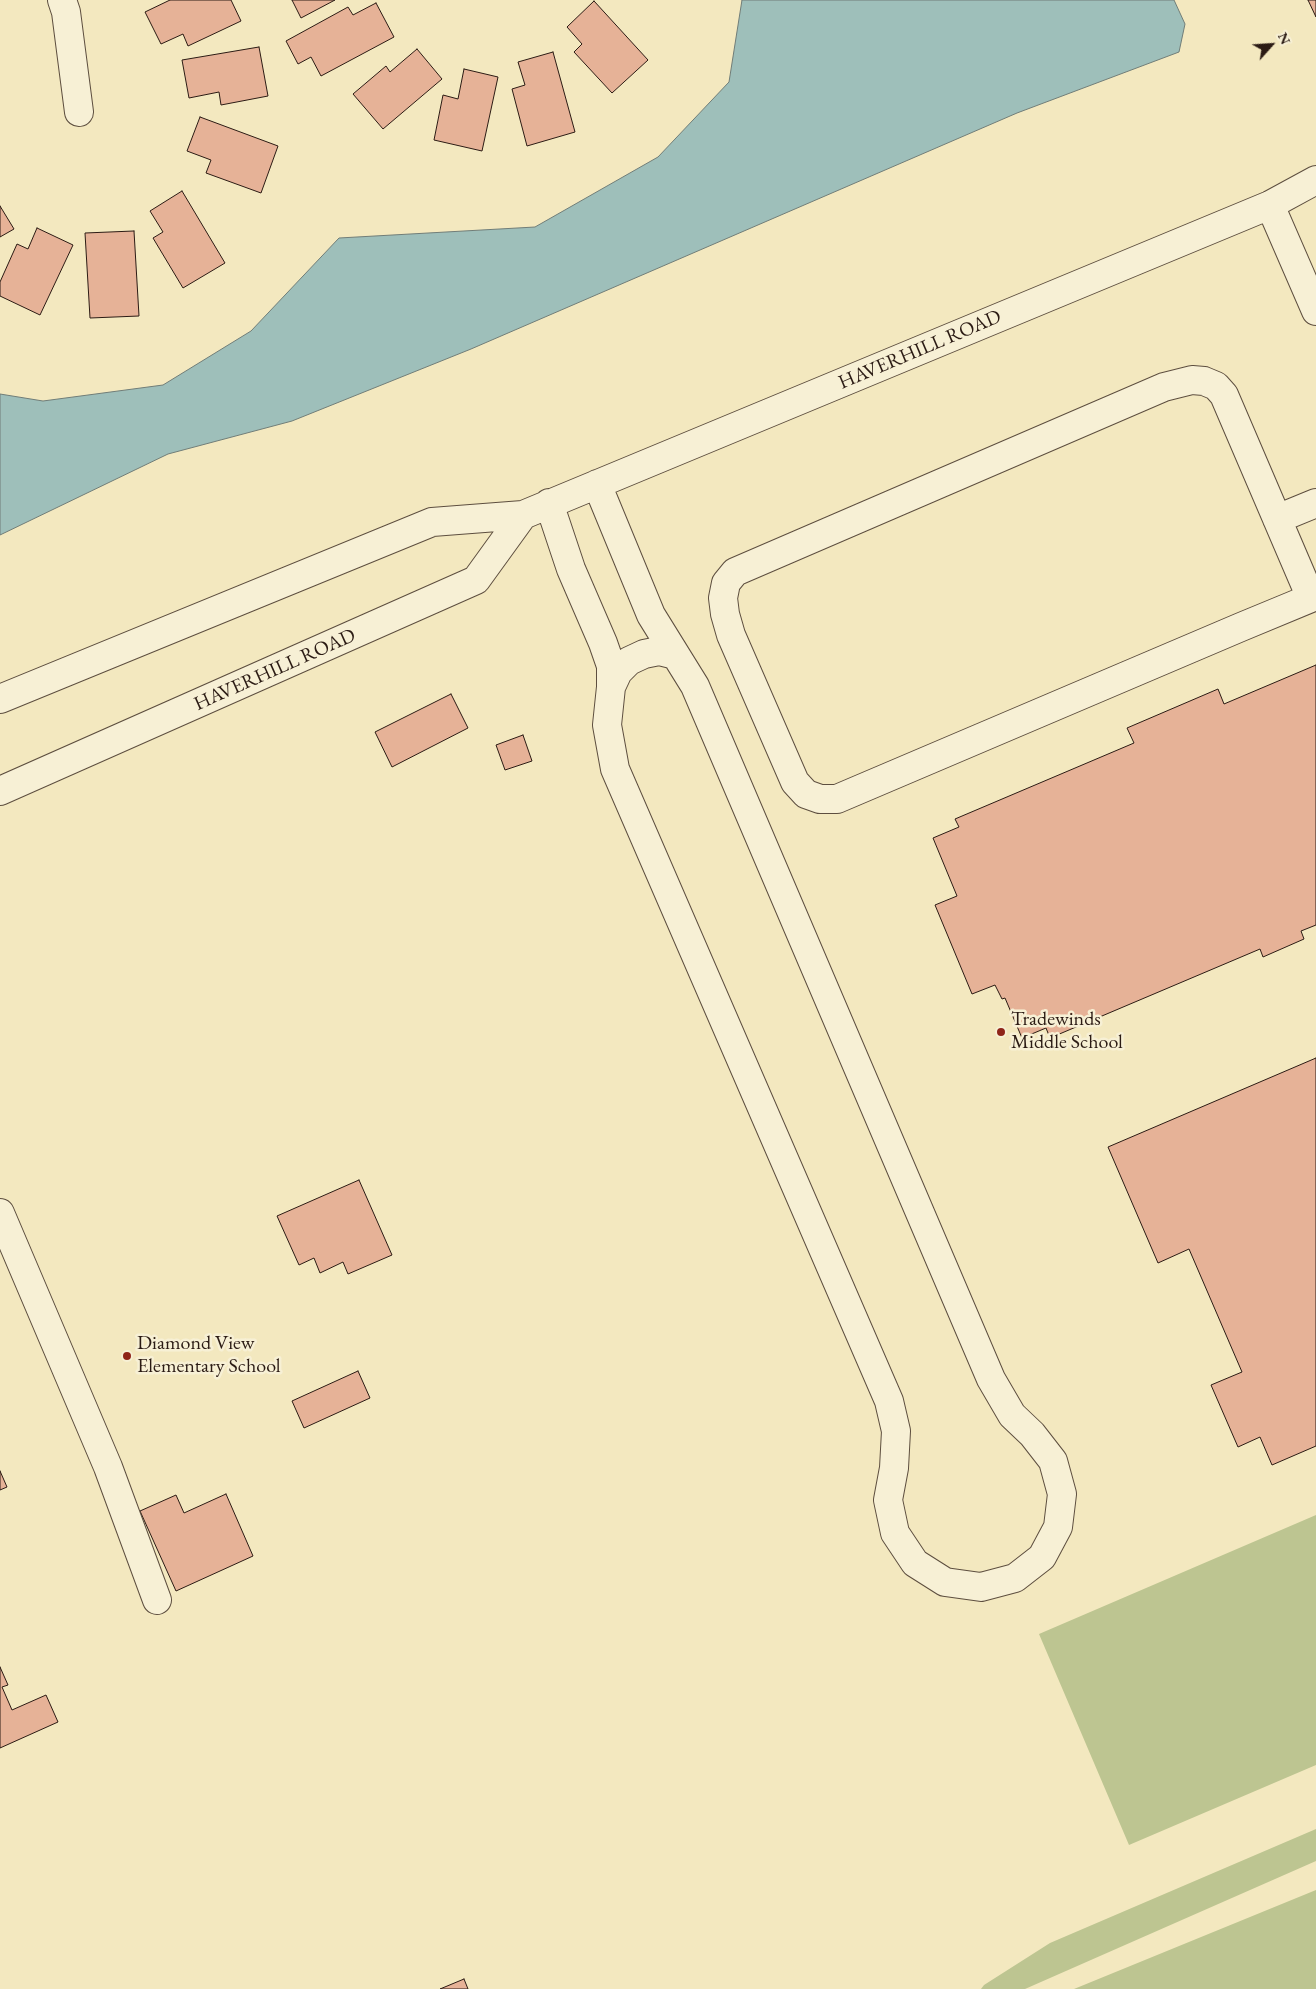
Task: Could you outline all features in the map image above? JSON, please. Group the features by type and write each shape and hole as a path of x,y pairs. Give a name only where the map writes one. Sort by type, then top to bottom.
{"street":[{"path":"62,0 66,12 79,112"},
{"name":"HAVERHILL ROAD","path":"0,699 432,522 522,515 1270,204 1315,183"},
{"path":"1270,204 1316,311"},
{"path":"1192,380 1204,381 1216,386 1224,395 1313,597 837,799 820,799 806,794 795,782 731,635 723,598 726,583 735,572 1178,382 1192,380"},
{"path":"549,503 571,569 611,666 607,726 615,769 889,1401 896,1431 894,1468 888,1500 895,1533 915,1563 945,1582 981,1587 1015,1578 1042,1557 1058,1527 1062,1494 1053,1461 1032,1434 1012,1415 991,1379 695,686 651,616 597,484"},
{"path":"1277,519 1316,503"},
{"name":"HAVERHILL ROAD","path":"0,791 476,580 522,515"},
{"path":"611,687 618,672 629,661 644,654 659,651 675,654"},
{"path":"0,1213 108,1467 157,1600"}],"green space":[{"path":"1316,1515 1316,1765 1129,1845 1039,1634"},
{"path":"1316,1829 1316,1861 1025,1989 981,1989 984,1985 1050,1943"},
{"path":"1316,1890 1316,1989 1074,1989"}],"water":[{"path":"742,0 1174,0 1185,24 1179,52 1017,113 471,349 292,421 168,454 0,535 0,394 43,401 163,385 251,331 339,238 535,227 658,157 729,82"}],"building":[{"path":"170,0 231,0 241,21 188,46 183,34 161,44 145,12"},
{"path":"292,0 335,0 301,18"},
{"path":"1308,0 1316,0 1316,17"},
{"path":"594,1 648,60 612,93 574,52 582,44 567,27"},
{"path":"376,3 394,37 321,76 311,57 298,64 286,41 348,7 353,15"},
{"path":"259,47 268,96 221,105 219,92 189,98 182,60"},
{"path":"417,49 442,79 383,129 353,94 386,66 390,72"},
{"path":"553,52 575,132 527,146 512,89 525,85 518,62"},
{"path":"464,69 498,77 482,151 434,140 443,95 458,99"},
{"path":"200,117 278,146 261,193 206,173 211,160 187,151"},
{"path":"182,191 225,263 183,288 153,238 163,232 150,211"},
{"path":"0,206 14,229 0,237"},
{"path":"37,228 73,245 40,315 0,296 0,282 17,244 28,249"},
{"path":"134,231 139,316 90,318 85,233"},
{"path":"1316,665 1316,925 1301,931 1304,939 1263,957 1260,949 1050,1038 1046,1028 1022,1038 1005,998 1002,999 995,985 972,994 935,905 957,896 933,838 959,827 955,819 1134,743 1127,728 1218,689 1224,704"},
{"path":"451,694 468,728 392,767 375,732"},
{"path":"523,735 532,761 505,770 496,745"},
{"path":"1316,1058 1316,1446 1272,1465 1260,1437 1238,1447 1211,1385 1242,1372 1189,1249 1158,1263 1108,1147"},
{"path":"359,1180 392,1255 348,1274 343,1262 320,1273 314,1258 299,1265 277,1216"},
{"path":"358,1371 370,1398 304,1428 292,1401"},
{"path":"0,1471 7,1487 0,1490"},
{"path":"226,1494 253,1556 176,1591 140,1511 176,1495 184,1513"},
{"path":"0,1667 8,1685 2,1687 12,1710 46,1695 58,1722 0,1748"},
{"path":"464,1979 468,1989 440,1989"}],"place":[{"name":"Tradewinds Middle School","path":"1001,1032"},
{"name":"Diamond View Elementary School","path":"127,1356"}]}
